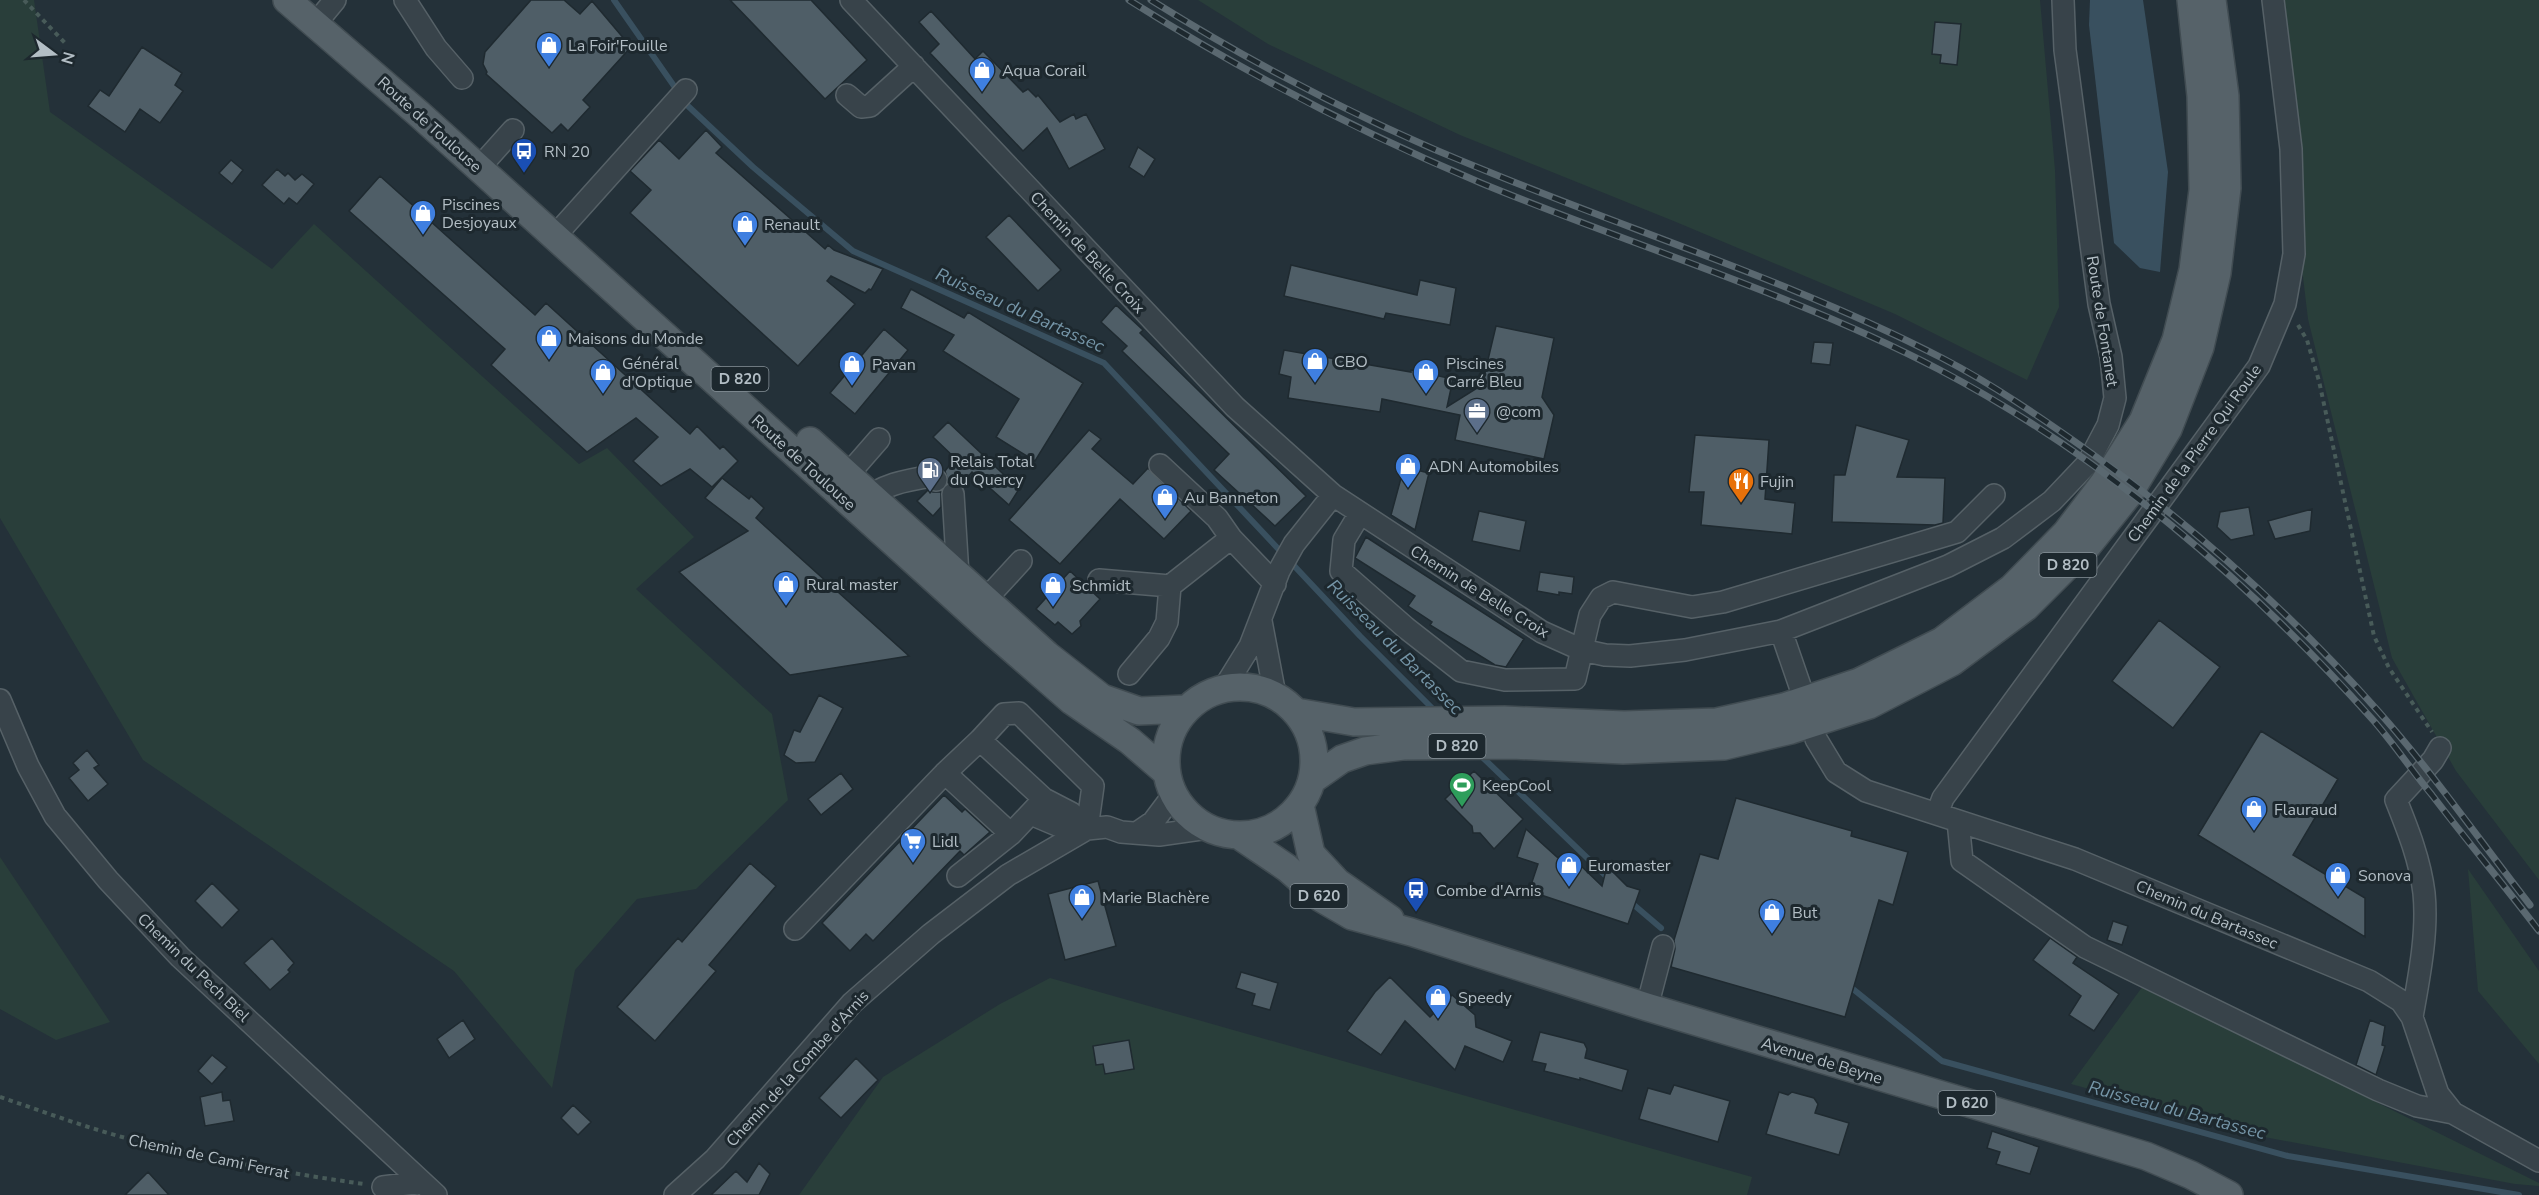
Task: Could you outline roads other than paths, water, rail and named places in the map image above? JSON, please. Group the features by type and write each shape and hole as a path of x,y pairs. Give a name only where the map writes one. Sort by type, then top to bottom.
{"main road":[{"name":"Route de Toulouse","path":"287,0 323,8 485,162 979,606 1072,701 1130,741 1170,783"},
{"name":"D 820","path":"1312,780 1342,759 1403,733 1504,720 1624,725 1717,722 1784,707 1859,682 1941,641 2012,588 2066,533 2104,483 2143,421 2176,340 2193,270 2203,190 2201,96 2191,0"},
{"name":"D 820","path":"1296,712 1403,733 1512,746 1623,750 1724,746 1791,730 1869,705 1961,655 2026,607 2088,545 2128,495 2168,429 2200,347 2217,273 2227,188 2225,96 2212,0"},
{"name":"Route de Toulouse","path":"979,606 1102,698 1139,711 1186,709"},
{"path":"1224,688 1259,689 1275,695 1296,712 1308,732 1314,756 1312,780 1300,805 1283,821 1263,832 1240,836 1224,834 1208,828 1194,820 1170,783 1167,749 1173,728 1186,709 1203,696 1224,688"},
{"name":"Avenue de Beyne","path":"1300,805 1311,854 1337,882 1411,932"},
{"name":"Avenue de Beyne","path":"1240,836 1287,868 1321,898 1352,916 2146,1156 2192,1175 2229,1195"}],"street":[{"path":"405,0 436,48 462,78"},
{"name":"Chemin de Belle Croix","path":"851,0 1235,407 1333,495 1359,515 1542,632 1582,650 1605,655 1630,656 1685,650 1781,631"},
{"name":"Route de Fontanet","path":"1781,631 1948,566 2002,538 2052,501 2088,463 2108,425 2115,398 2111,357 2099,304 2065,50 2064,0"},
{"name":"Chemin de la Pierre Qui Roule","path":"1936,814 1943,798 2259,366 2285,304 2294,254 2291,149 2273,0"},
{"path":"847,95 861,107 870,106 914,66"},
{"path":"560,230 680,96"},
{"path":"485,162 513,130"},
{"path":"841,482 879,439"},
{"path":"1160,465 1217,518 1231,538 1277,577"},
{"path":"863,502 904,481 932,476 936,480"},
{"path":"952,582 953,494"},
{"path":"1224,688 1250,646 1277,577 1293,544 1333,495"},
{"path":"1359,515 1344,540 1341,572 1406,628 1461,671 1505,680 1575,679 1590,615 1600,598 1613,592 1692,607 1723,602 1957,532 1994,495"},
{"path":"1099,580 1170,586 1231,538"},
{"path":"979,606 1021,561"},
{"path":"1129,674 1159,638 1167,622 1170,586"},
{"path":"1261,621 1275,695"},
{"path":"1781,631 1801,690"},
{"name":"Chemin du Pech Biel","path":"0,700 28,766 55,816 108,880 180,957 429,1189"},
{"path":"795,930 1004,714 1019,713 1093,786 1080,832"},
{"name":"Chemin du Bartassec","path":"1816,739 1836,772 1866,791 2075,859 2369,981 2401,1001 2412,1017 2439,1095 2452,1113 2539,1161"},
{"path":"980,740 1038,806 1064,828 1080,832 1107,827 1159,835 1208,828"},
{"path":"2412,1017 2422,946 2424,894 2415,851 2396,800 2433,760 2440,748"},
{"path":"945,773 1011,834"},
{"path":"1137,833 1153,822 1170,783"},
{"path":"958,876 1011,834 1038,806"},
{"path":"1958,821 1962,861 2085,947 2378,1090 2417,1106 2452,1113"},
{"name":"Chemin de la Combe d'Arnis","path":"675,1195 715,1159 852,1004 939,927 1008,875 1080,832"},
{"path":"1647,1007 1663,946"},
{"path":"383,1187 429,1189"}],"water":[{"path":"2090,0 2143,0 2168,172 2160,272 2140,268 2114,243 2089,25"}],"waterway":[{"name":"Ruisseau du Bartassec","path":"614,0 688,106 753,167 853,251 1104,363 1360,636 1437,713"},
{"name":"Ruisseau du Bartassec","path":"1478,753 1605,875"},
{"name":"Ruisseau du Bartassec","path":"1634,905 1661,928"},
{"name":"Ruisseau du Bartassec","path":"1853,989 1942,1061 2288,1156 2519,1195"}],"railway":[{"path":"1129,0 1258,76 1390,143 1481,183 1769,293 1883,342 1999,403 2058,441 2115,481 2171,525 2225,571 2326,669 2381,729 2539,931"},
{"path":"1151,0 1232,49 1316,94 1401,135 1546,195 1831,306 1942,358 2018,403 2091,453 2169,512 2278,607 2313,641 2399,735 2530,905"}],"place":[{"name":"La Foir'Fouille","path":"549,68"},
{"name":"Aqua Corail","path":"982,93"},
{"name":"RN 20","path":"524,174"},
{"name":"Piscines Desjoyaux","path":"423,236"},
{"name":"Renault","path":"745,247"},
{"name":"Maisons du Monde","path":"549,361"},
{"name":"CBO","path":"1315,384"},
{"name":"Pavan","path":"852,387"},
{"name":"Général d'Optique","path":"603,395"},
{"name":"Piscines Carré Bleu","path":"1426,395"},
{"name":"@com","path":"1477,434"},
{"name":"ADN Automobiles","path":"1408,489"},
{"name":"Relais Total du Quercy","path":"930,493"},
{"name":"Fujin","path":"1741,504"},
{"name":"Au Banneton","path":"1165,520"},
{"name":"Rural master","path":"786,607"},
{"name":"Schmidt","path":"1053,608"},
{"name":"KeepCool","path":"1462,808"},
{"name":"Flauraud","path":"2254,832"},
{"name":"Lidl","path":"913,864"},
{"name":"Euromaster","path":"1569,888"},
{"name":"Sonova","path":"2338,898"},
{"name":"Combe d'Arnis","path":"1416,913"},
{"name":"Marie Blachère","path":"1082,920"},
{"name":"But","path":"1772,935"},
{"name":"Speedy","path":"1438,1020"}]}
